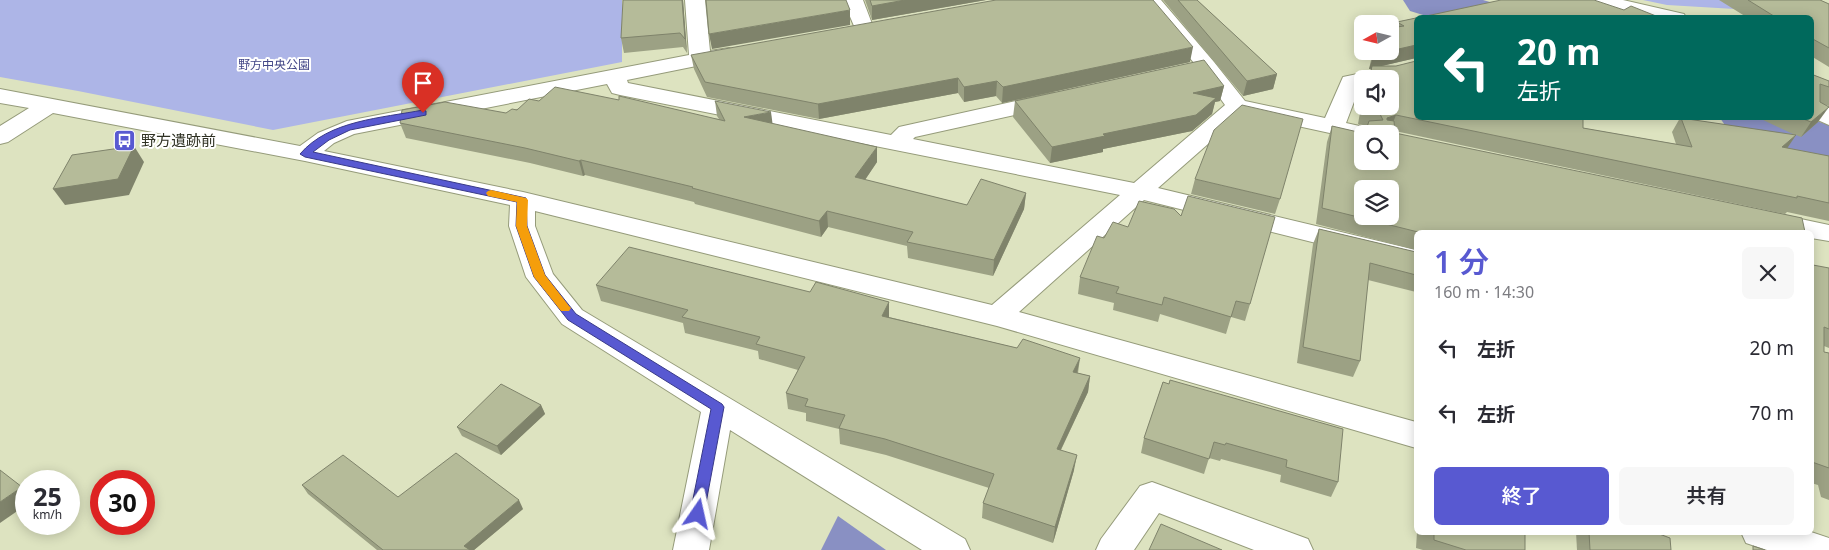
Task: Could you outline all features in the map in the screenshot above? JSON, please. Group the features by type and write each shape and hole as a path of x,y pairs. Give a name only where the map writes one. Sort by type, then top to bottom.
{"street":[{"path":"695,0 700,59"},
{"path":"853,0 864,29"},
{"path":"1151,0 1197,68 1236,106 1354,132"},
{"path":"1598,0 1667,15"},
{"path":"305,154 326,138 347,128 748,50"},
{"path":"614,76 620,88 1137,192 1414,259"},
{"path":"1333,127 1351,82 1354,81"},
{"path":"0,96 305,154 523,200 997,316 1414,434"},
{"path":"895,144 907,132 1072,96"},
{"path":"0,137 13,127 49,106"},
{"path":"997,316 1236,106"},
{"path":"1814,109 1829,118"},
{"path":"523,200 522,226 540,277 572,317 952,550"},
{"path":"1750,216 1811,230"},
{"path":"1814,231 1828,234"},
{"path":"691,550 718,407"},
{"path":"1114,550 1152,496 1295,550"},
{"path":"1768,535 1820,550"}],"green space":[{"name":"野方中央公園","path":"0,0 622,0 622,62 273,130 0,77"},
{"path":"1643,0 1720,0 1735,9 1667,5"}],"shaded area":[{"path":"838,516 886,550 821,550"}],"building":[{"path":"623,0 682,0 685,39 680,33 621,38"},
{"path":"706,0 846,0 850,10 709,34"},
{"path":"870,0 905,0 872,6"},
{"path":"996,0 1153,0 1193,47 1003,87 997,81 964,87 958,78 818,104 705,82 691,55"},
{"path":"1178,0 1197,0 1277,74 1247,81"},
{"path":"1501,0 1594,0 1624,10 1631,6 1654,15 1431,15"},
{"path":"1748,0 1820,0 1829,4 1829,48 1814,40 1814,15 1772,15"},
{"path":"1414,18 1414,45 1399,49 1399,27 1404,26 1399,22"},
{"path":"1204,60 1224,86 1193,93 1216,98 1196,115 1103,134 1105,136 1052,147 1015,101"},
{"path":"1414,62 1414,119 1396,115 1399,115 1399,70 1371,70 1372,66 1396,66"},
{"path":"1814,75 1829,81 1829,87 1820,84 1820,102 1829,107 1814,120"},
{"path":"555,87 619,100 619,96 725,121 715,101 771,112 744,117 877,147 855,177 967,205 981,179 1026,193 994,260 907,242 913,232 827,211 819,221 693,187 581,160 400,123 402,110 445,102 506,113 512,109 517,110 529,99 539,101"},
{"path":"1242,105 1303,119 1280,199 1195,179 1214,130"},
{"path":"1380,115 1396,115 1387,118 1387,120 1394,121 1394,125 1368,125 1369,121 1383,120"},
{"path":"1420,120 1583,120 1583,128 1692,147 1682,120 1695,120 1796,135 1782,147 1829,156 1829,203 1797,196 1797,198"},
{"path":"1332,126 1354,131 1354,170 1399,170 1399,134 1802,218 1805,230 1414,231 1390,225 1399,225 1399,180 1354,180 1354,216 1322,208"},
{"path":"134,146 118,179 53,189 72,155"},
{"path":"1188,196 1275,217 1250,304 1236,301 1231,317 1164,297 1162,305 1116,293 1119,287 1080,277 1097,236 1104,238 1113,222 1128,227 1139,201 1174,209 1181,216"},
{"path":"1319,229 1414,252 1414,274 1370,263 1360,361 1303,347"},
{"path":"629,247 810,292 816,282 889,302 882,316 1017,348 1023,339 1080,358 1073,372 1090,376 1057,449 1077,455 1055,527 983,503 994,474 885,439 839,428 845,415 805,406 808,399 786,393 805,357 756,344 760,337 682,317 688,310 596,285"},
{"path":"1814,265 1829,268 1829,329 1824,327 1824,352 1829,353 1829,468 1814,463"},
{"path":"1170,380 1343,429 1338,482 1286,467 1287,460 1226,443 1225,445 1214,442 1209,459 1144,438 1163,382 1169,384"},
{"path":"501,384 541,405 497,446 457,427"},
{"path":"456,453 519,500 464,546 470,550 383,550 302,485 343,455 398,497"},
{"path":"0,470 15,482 15,492 0,502"},
{"path":"1161,524 1222,550 1149,550"},
{"path":"1434,535 1525,535 1525,550 1466,550 1434,540"},
{"path":"1589,535 1662,535 1670,538 1671,550 1590,550"},
{"path":"1753,546 1765,550 1753,550"}],"waterway":[{"path":"1428,0 1479,15"},
{"path":"1756,120 1829,146"}],"slow traffic":[{"path":"491,193 523,200 522,226 540,277 565,308"}],"place":[{"name":"野方遺跡前","path":"125,140"}],"route":[{"path":"423,113 347,128 326,138 305,154 523,200 522,226 540,277 572,317 718,407 698,514"}]}
